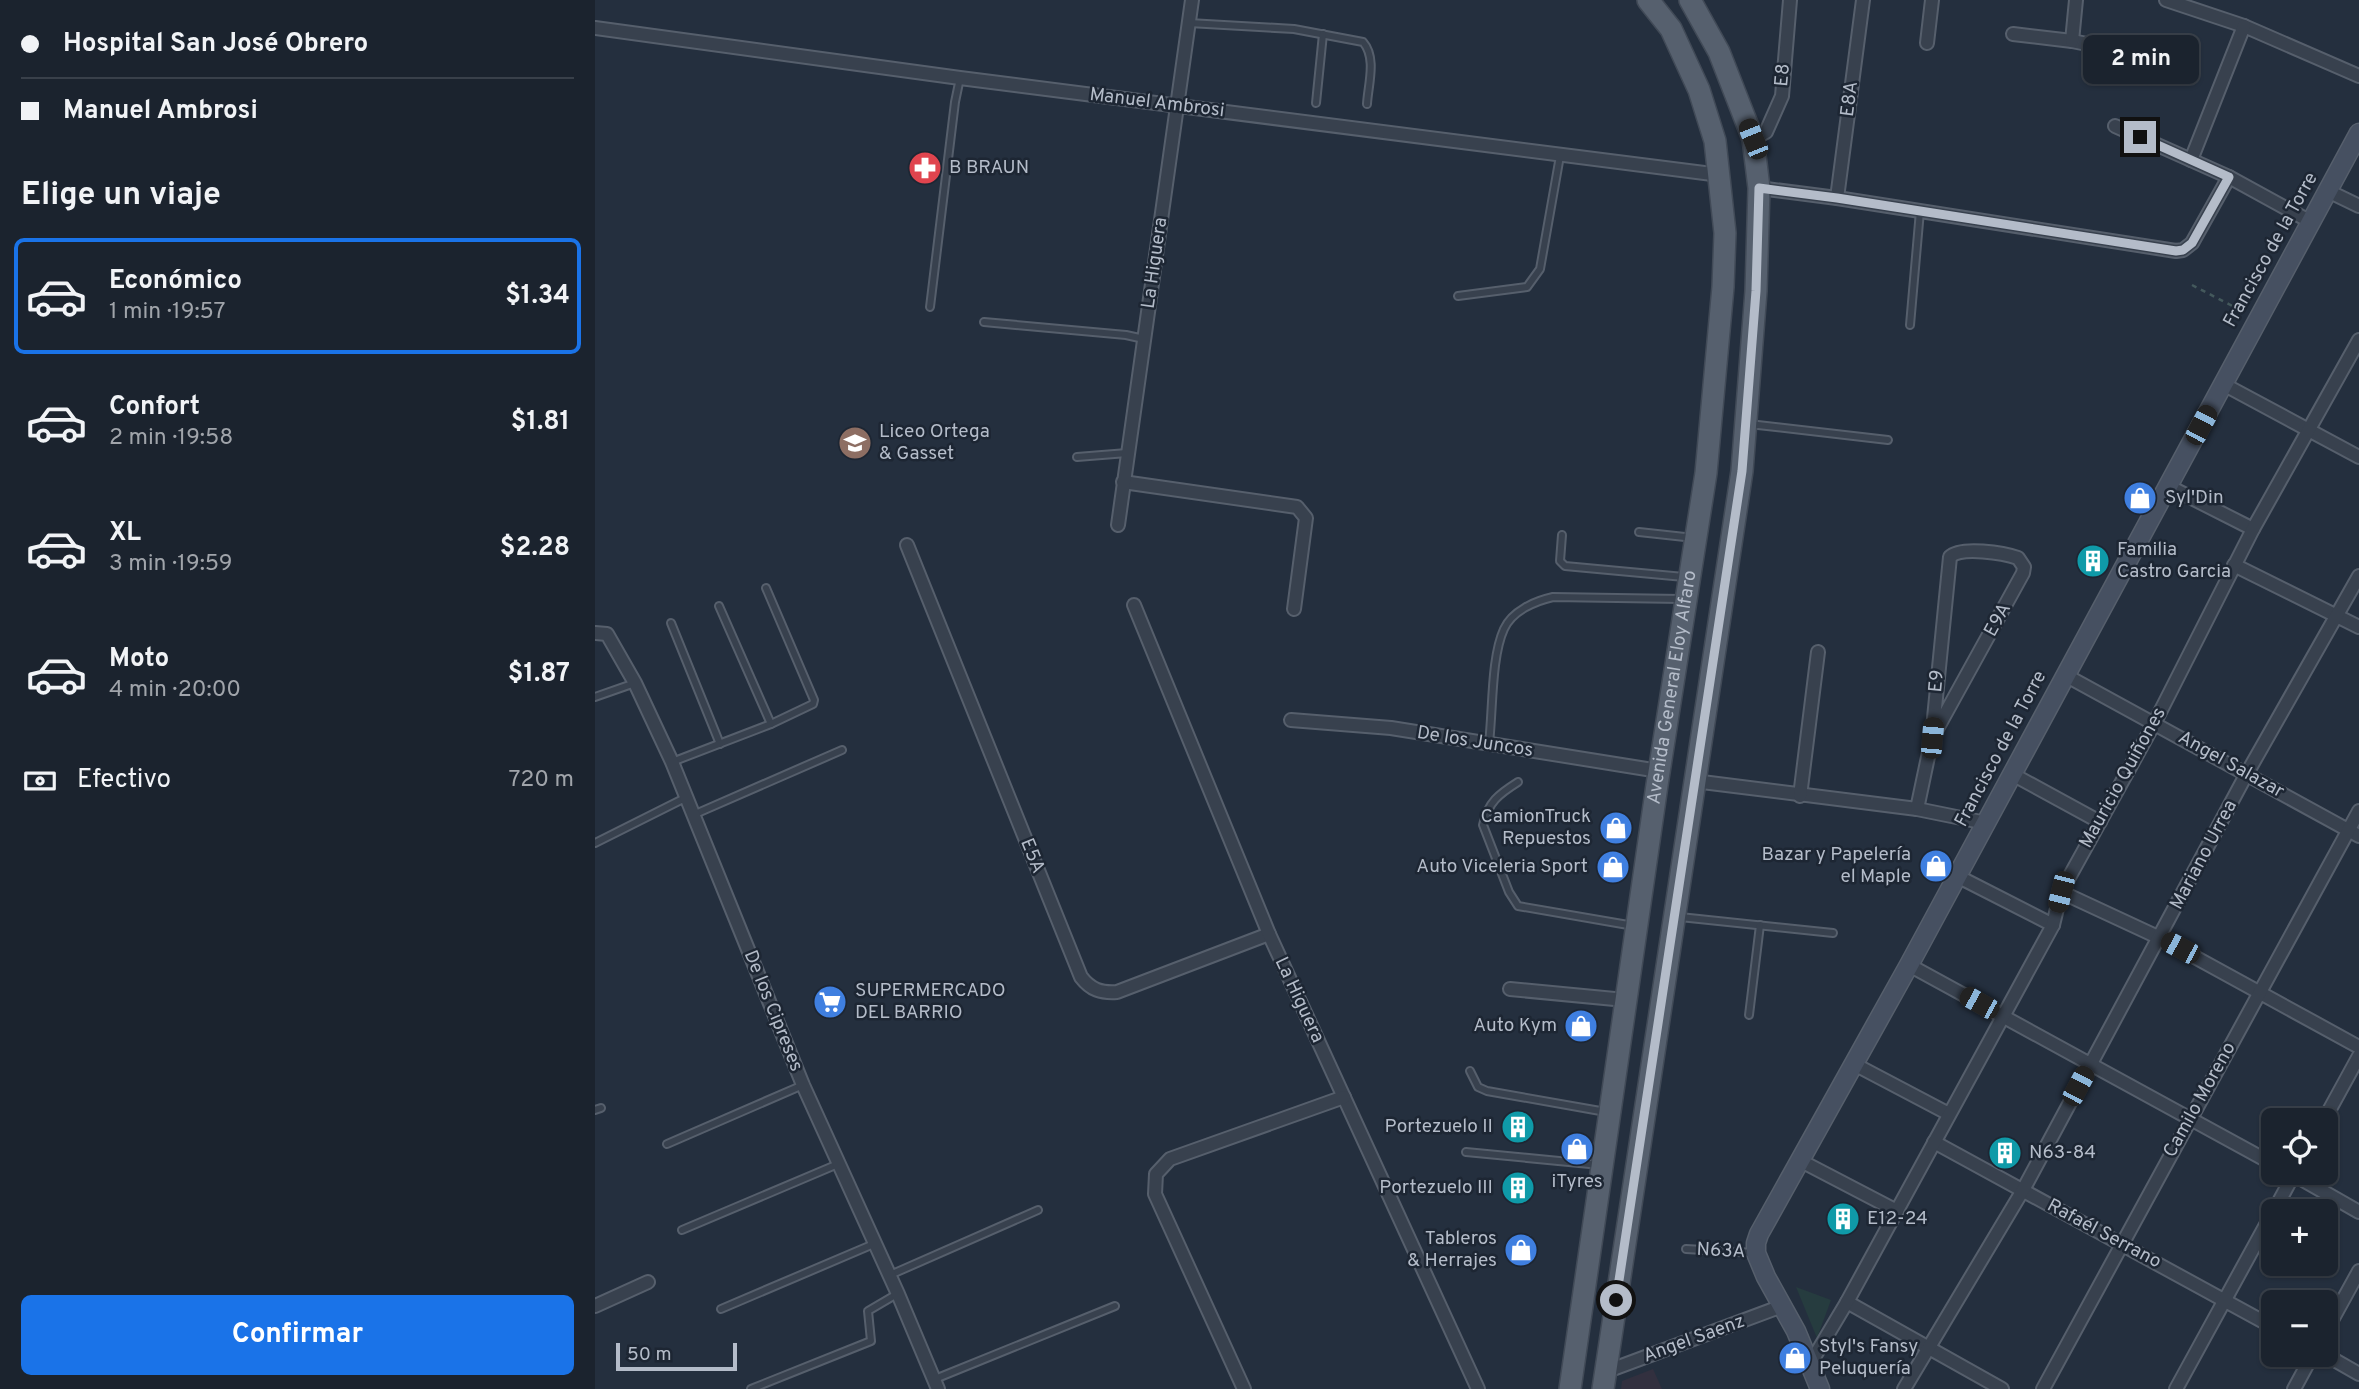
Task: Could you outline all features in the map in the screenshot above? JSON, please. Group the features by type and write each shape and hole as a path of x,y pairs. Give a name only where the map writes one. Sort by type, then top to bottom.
{"main road":[{"name":"Avenida General Eloy Alfaro","path":"1570,1389 1659,771 1706,474 1723,287 1725,233 1715,141 1699,90 1671,29 1648,0"},
{"name":"Avenida General Eloy Alfaro","path":"1604,1380 1742,471 1756,291 1759,188 1753,139 1719,52 1690,0"}],"street":[{"name":"La Higuera","path":"1118,525 1192,0"},
{"name":"E8","path":"1753,139 1766,132 1782,96 1790,0"},
{"name":"E8A","path":"1837,198 1863,0"},
{"path":"1927,43 1932,0"},
{"path":"2072,41 2075,0"},
{"path":"2166,0 2244,26 2359,76"},
{"path":"2191,160 2244,26"},
{"name":"Manuel Ambrosi","path":"595,29 1720,175"},
{"path":"2013,34 2117,50"},
{"path":"2115,126 2229,177 2311,222"},
{"name":"Francisco de la Torre","path":"1756,1253 1759,1234 1909,965 2359,134"},
{"path":"1759,188 2176,251 2183,250 2192,243 2229,177"},
{"path":"2328,191 2359,206"},
{"name":"Mauricio Quiñones","path":"1810,1364 1847,1302 2053,925 2061,892 2155,722 2253,529 2359,340"},
{"path":"2223,384 2359,457"},
{"path":"1123,482 1297,507 1306,518 1294,609"},
{"path":"2168,486 2253,529"},
{"name":"E5A","path":"907,545 1076,965 1087,985 1095,990 1117,992 1269,934"},
{"name":"E9A","path":"1932,738 2023,573 2022,561 2013,556 1968,551 1954,553"},
{"name":"E9","path":"1917,809 1932,738 1948,564 1954,553"},
{"path":"2234,565 2359,626"},
{"name":"Mariano Urrea","path":"1904,1389 1926,1348 2023,1190 2246,775 2359,576"},
{"name":"La Higuera","path":"1135,605 1269,934 1478,1389"},
{"name":"De los Cipreses","path":"601,634 635,683 672,762 803,1085 876,1243 936,1384"},
{"path":"1800,796 1818,652"},
{"name":"Angel Salazar","path":"2065,675 2354,833"},
{"name":"De los Juncos","path":"1291,720 1391,728 1659,771"},
{"path":"2012,774 2100,822"},
{"path":"1694,781 1917,809 1986,823"},
{"name":"Camilo Moreno","path":"2043,1389 2260,991 2354,833 2359,811"},
{"path":"1957,876 2053,925"},
{"path":"2061,892 2160,938 2359,1047"},
{"path":"1909,965 2261,1157"},
{"path":"1510,989 1625,1000"},
{"path":"2330,1108 2359,1056"},
{"path":"1854,1064 1949,1114"},
{"path":"1244,1389 1155,1194 1156,1174 1170,1159 1344,1097"},
{"name":"Rafaél Serrano","path":"1934,1142 2261,1320"},
{"path":"1801,1161 1896,1211"},
{"path":"2313,1185 2359,1212"},
{"path":"2176,1389 2261,1233"},
{"path":"1756,1253 1820,1389"},
{"path":"2338,1309 2359,1271"},
{"path":"595,1306 648,1282"},
{"path":"1847,1302 2002,1389"},
{"name":"Angel Saenz","path":"1604,1380 1782,1306"},
{"path":"2338,1362 2359,1374"},
{"path":"2294,1389 2306,1367"}],"lane":[{"path":"1189,23 1294,29 1363,42 1369,49 1371,62 1367,104"},
{"path":"1315,103 1323,34"},
{"path":"930,307 955,102 961,78"},
{"path":"1458,296 1527,287 1540,269 1560,156"},
{"path":"1910,325 1920,211"},
{"path":"984,322 1144,339"},
{"path":"1747,424 1888,440"},
{"path":"1077,457 1128,453"},
{"path":"1639,532 1696,538"},
{"path":"1562,535 1560,561 1565,566 1688,588"},
{"path":"672,762 771,724 812,705 814,700 766,588"},
{"path":"1489,745 1498,647 1504,626 1534,601 1553,597 1688,588"},
{"path":"719,606 771,724"},
{"path":"671,623 720,744"},
{"path":"595,697 635,683"},
{"path":"693,815 842,750"},
{"path":"1518,782 1494,797 1483,825 1509,892 1518,906 1636,926"},
{"path":"595,843 685,798"},
{"path":"1674,916 1833,933"},
{"path":"1749,1015 1760,925"},
{"path":"1470,1071 1478,1087 1487,1091 1609,1112"},
{"path":"667,1144 803,1085"},
{"path":"1466,1152 1602,1165"},
{"path":"682,1230 838,1164"},
{"path":"890,1275 1038,1210"},
{"path":"721,1309 876,1243"},
{"name":"N63A","path":"1686,1249 1756,1253"},
{"path":"751,1389 871,1341 869,1311 898,1294"},
{"path":"936,1384 1115,1306"}],"path":[{"path":"2192,285 2257,318"}],"shaded area":[{"path":"1653,1369 1662,1389 1621,1389 1622,1381"}],"green space":[{"path":"1796,1287 1831,1300 1817,1338"}],"place":[{"name":"B BRAUN","path":"925,168"},
{"name":"Liceo Ortega & Gasset","path":"855,443"},
{"name":"Syl'Din","path":"2140,498"},
{"name":"Familia Castro Garcia","path":"2093,561"},
{"name":"CamionTruck Repuestos","path":"1616,828"},
{"name":"Bazar y Papelería el Maple","path":"1936,866"},
{"name":"Auto Viceleria Sport","path":"1613,867"},
{"name":"SUPERMERCADO DEL BARRIO","path":"830,1002"},
{"name":"Auto Kym","path":"1581,1026"},
{"name":"Portezuelo II","path":"1518,1127"},
{"name":"iTyres","path":"1577,1149"},
{"name":"N63-84","path":"2005,1153"},
{"name":"Portezuelo III","path":"1518,1188"},
{"name":"E12-24","path":"1843,1219"},
{"name":"Tableros & Herrajes","path":"1521,1250"},
{"name":"Styl's Fansy Peluquería","path":"1795,1358"}],"route":[{"path":"1616,1300 1742,471 1756,291 1759,188 2183,250 2192,243 2229,177 2140,137"}]}
